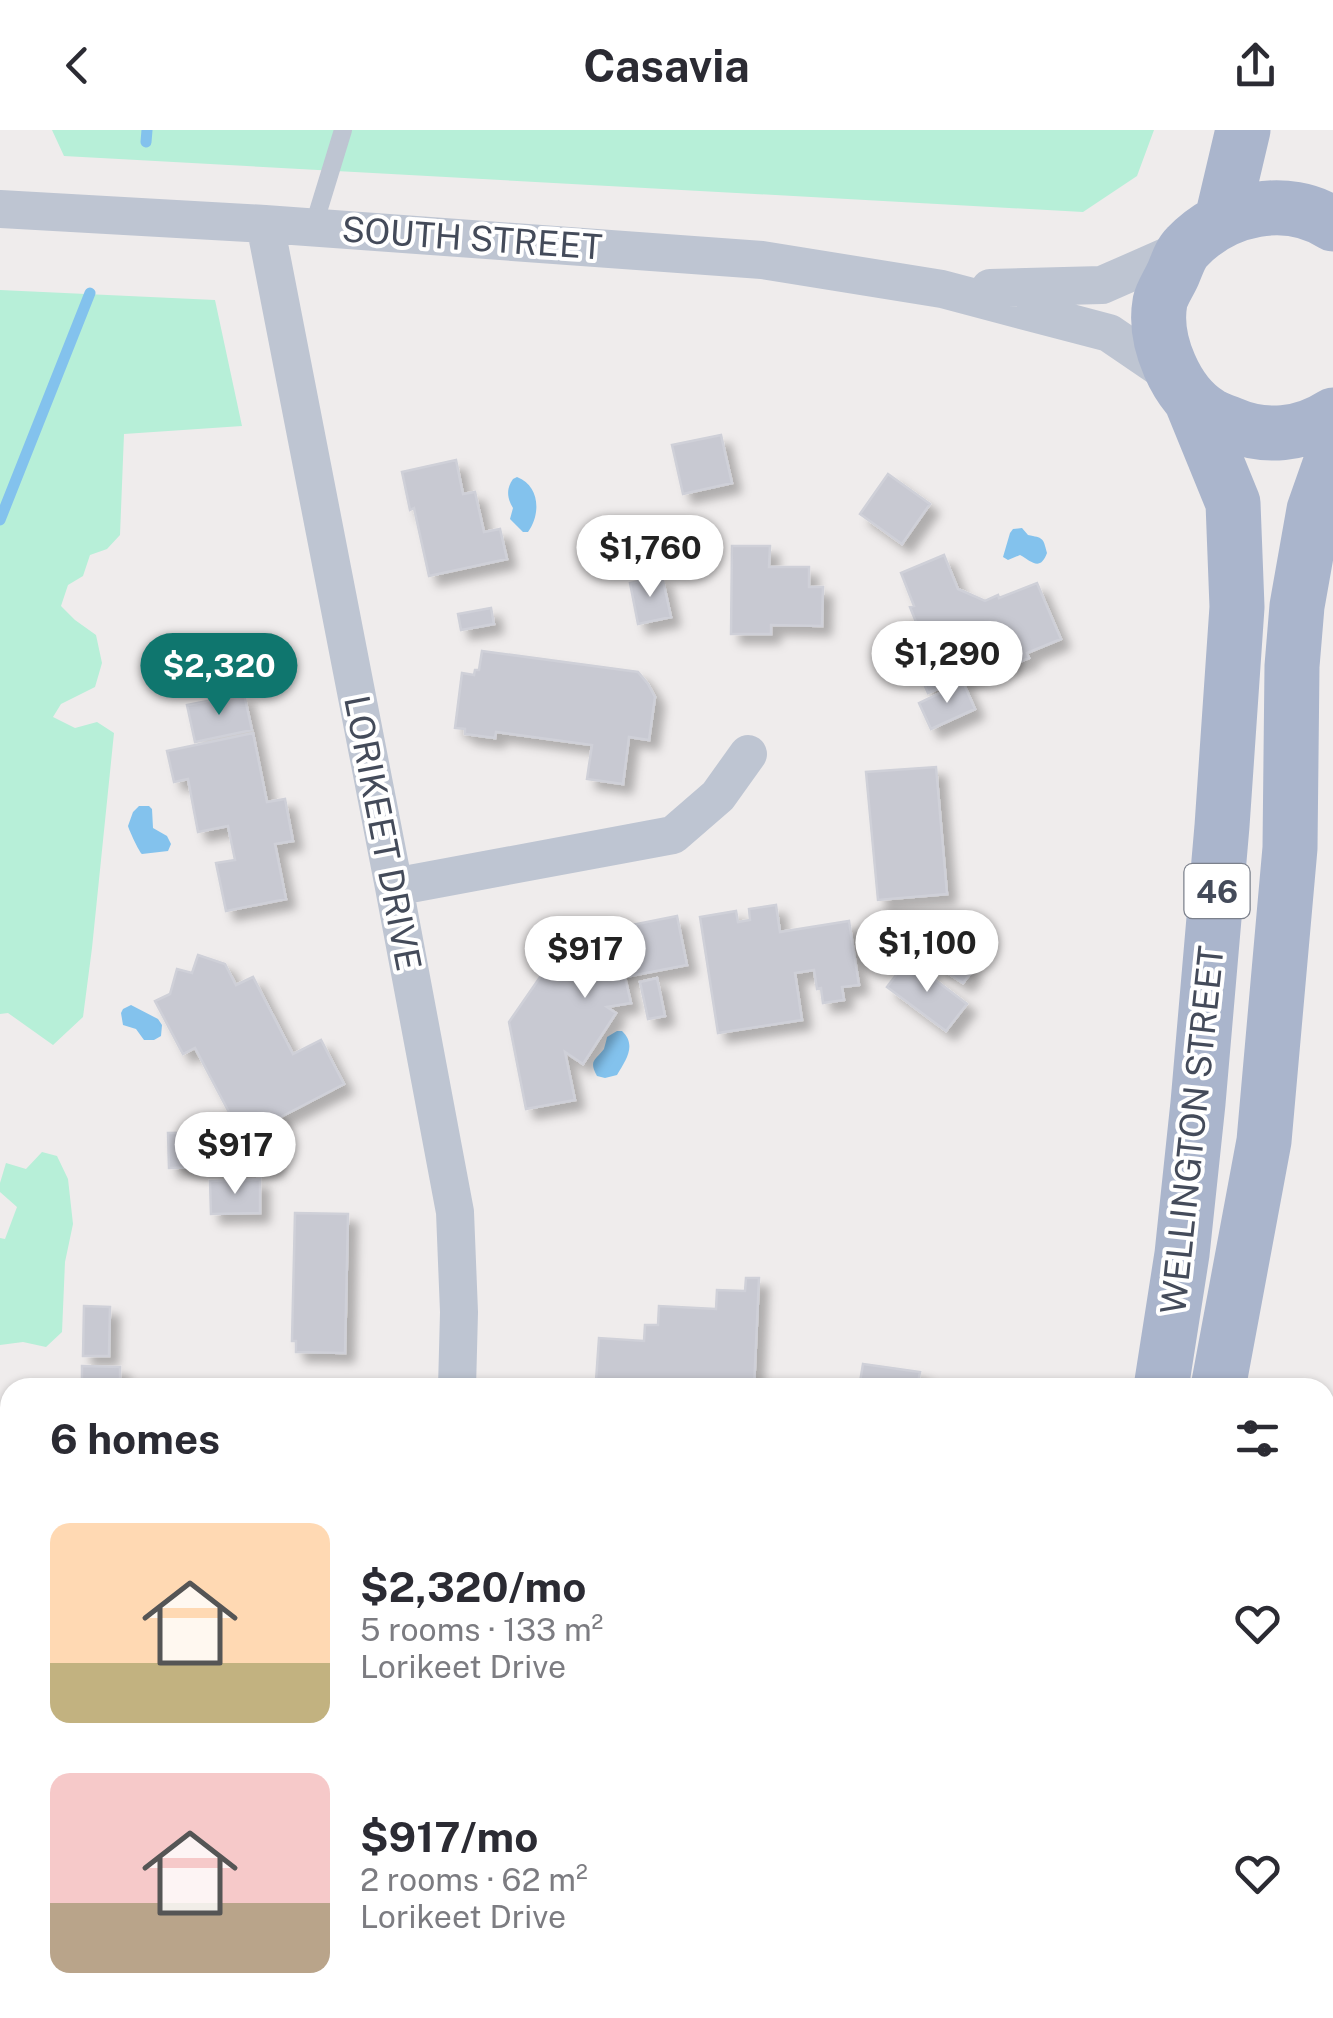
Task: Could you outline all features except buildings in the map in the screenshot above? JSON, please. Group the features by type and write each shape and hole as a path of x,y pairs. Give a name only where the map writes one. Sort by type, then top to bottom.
{"main road":[{"name":"WELLINGTON STREET","path":"1163,1378 1182,1254 1198,1103 1237,607 1233,503 1161,341 1160,302 1203,234 1243,130"},
{"path":"1203,234 1260,208 1290,208 1333,224"},
{"path":"1183,389 1210,415 1246,430 1279,434 1318,425 1333,415"},
{"name":"WELLINGTON STREET","path":"1220,1378 1264,1141 1290,848 1292,666 1297,606 1314,510 1333,456"}],"street":[{"name":"SOUTH STREET","path":"0,209 762,260 942,289 1109,333 1183,389"},
{"name":"LORIKEET DRIVE","path":"264,224 455,1212 457,1378"},
{"name":"SOUTH STREET","path":"942,289 1102,285 1203,234"},
{"path":"394,887 673,835 718,796 748,754"}],"lane":[{"path":"313,228 343,130"}],"green space":[{"path":"52,130 1154,130 1137,176 1083,212 64,156"},
{"path":"0,290 215,300 242,426 124,434 120,535 107,549 90,555 83,576 68,585 61,606 96,635 102,663 95,687 61,704 53,717 75,728 97,722 114,733 83,1017 53,1045 8,1013 0,1014"},
{"path":"42,1152 57,1156 68,1179 73,1224 65,1262 62,1332 46,1347 23,1342 0,1345 0,1238 5,1239 17,1207 0,1192 0,1183 6,1163 26,1169"}],"water":[{"path":"517,477 530,487 536,501 535,517 528,532 510,519 513,508 508,490"},
{"path":"1022,528 1043,541 1047,553 1038,564 1020,555 1008,560 1003,557 1010,533"},
{"path":"139,806 152,809 153,828 167,836 171,844 168,851 142,854 128,826"},
{"path":"131,1005 158,1019 161,1036 144,1040 136,1029 123,1025 121,1013"},
{"path":"622,1031 629,1042 626,1058 617,1075 597,1076 594,1061 604,1049 607,1037"}],"waterway":[{"path":"146,142 147,130"},
{"path":"0,520 90,293"}]}
